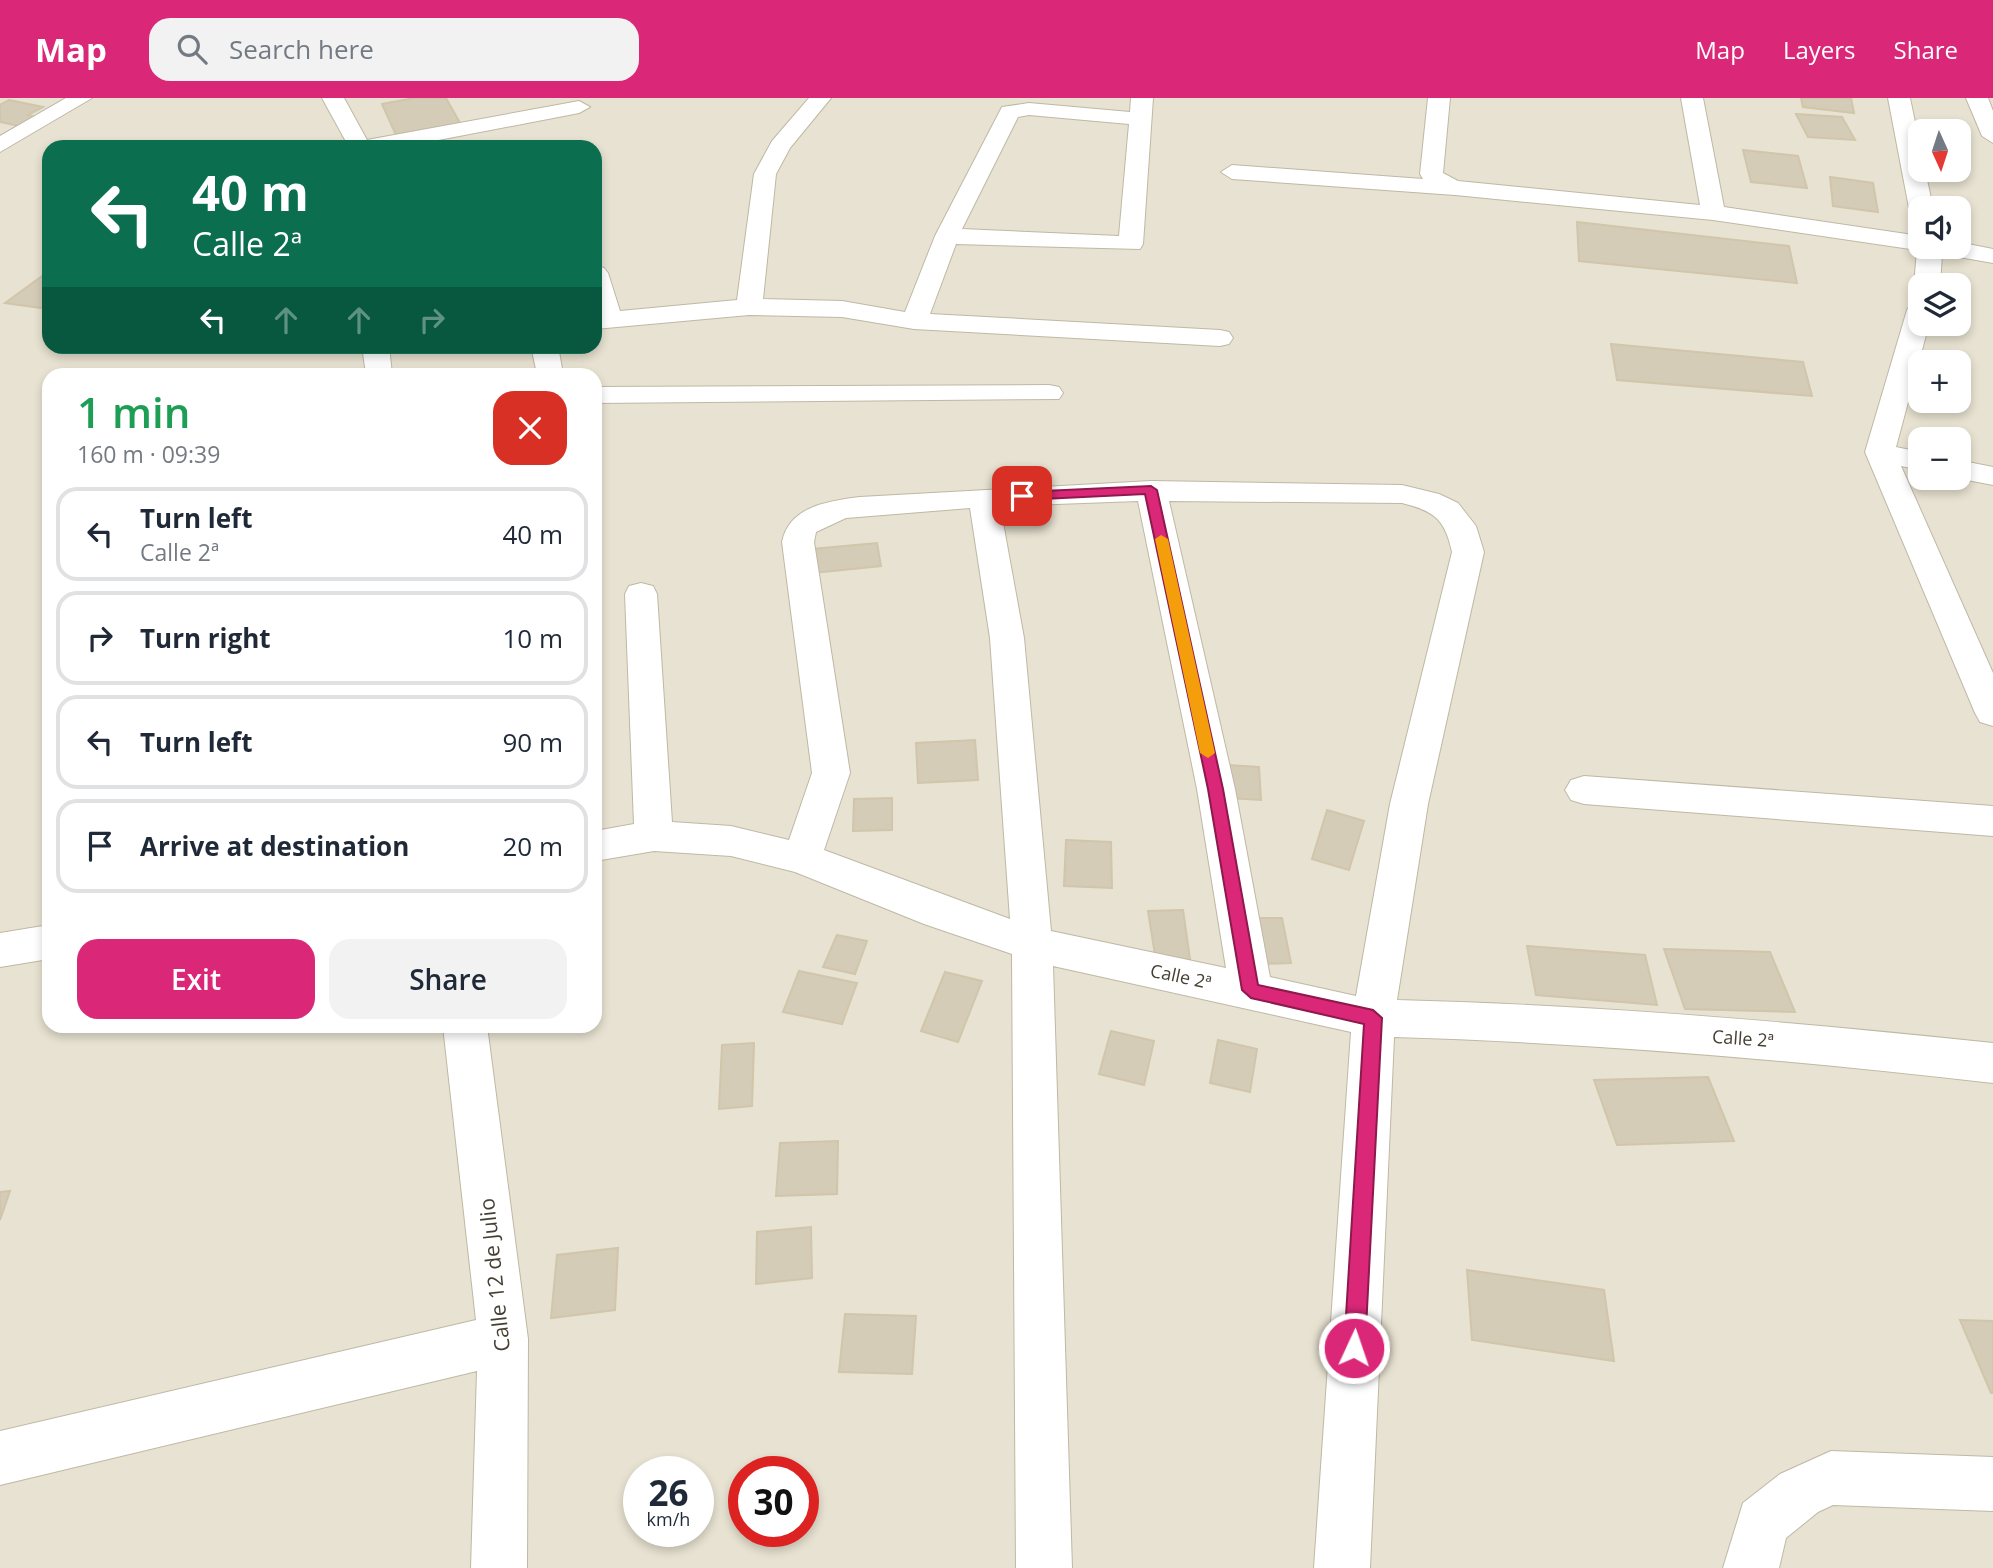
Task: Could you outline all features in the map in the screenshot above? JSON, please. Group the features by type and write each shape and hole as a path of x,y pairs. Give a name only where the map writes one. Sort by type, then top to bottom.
{"street":[{"path":"0,145 81,98"},
{"path":"334,98 356,140"},
{"path":"749,307 765,174 780,146 820,98"},
{"path":"1439,98 1431,174 1438,182 1455,188"},
{"path":"1692,98 1713,213"},
{"path":"1899,98 1919,196"},
{"path":"1977,98 1993,136"},
{"path":"405,140 579,107"},
{"path":"915,321 947,236 1010,112 1029,109 1141,109 1131,244 947,236"},
{"path":"1232,172 1455,188 1713,213 1908,241"},
{"path":"1971,252 1993,256"},
{"path":"603,320 749,307 842,309 915,321 1220,338"},
{"path":"1913,336 1880,452 1993,713"},
{"path":"602,396 1049,393"},
{"path":"1880,452 1908,458"},
{"path":"1971,472 1993,477"},
{"path":"1151,490 1216,789 1251,990"},
{"path":"802,858 831,773 798,542 800,531 807,522 835,510 983,497 1151,490 1402,494 1432,501 1453,513 1465,534 1468,552 1409,804 1373,1018 1342,1568"},
{"path":"983,497 1007,638 1032,944 1044,1568"},
{"path":"641,594 654,836"},
{"path":"1584,790 1993,821"},
{"name":"Calle 2ª","path":"602,845 654,836 731,841 802,858 937,912 1032,944 1373,1018 1483,1021 1801,1042 1993,1063"},
{"path":"0,950 42,943"},
{"name":"Calle 12 de Julio","path":"466,1033 503,1339 499,1568"},
{"path":"0,1458 503,1339"},
{"path":"1751,1568 1762,1522 1798,1493 1831,1478 1993,1484"}],"shaded area":[{"path":"0,98 1993,98 1993,1568 0,1568"}],"building":[{"path":"414,98 446,98 460,123 396,135 382,104"},
{"path":"1801,98 1851,98 1854,113 1803,107"},
{"path":"9,100 43,107 28,115 36,117 19,126 0,122 0,105"},
{"path":"1796,114 1842,117 1855,140 1808,137"},
{"path":"1743,150 1798,156 1807,188 1751,182"},
{"path":"1830,177 1873,183 1878,212 1833,206"},
{"path":"1577,222 1789,246 1797,283 1579,261"},
{"path":"42,276 42,308 5,303"},
{"path":"1611,344 1803,362 1812,396 1617,380"},
{"path":"877,543 881,566 814,573 812,549"},
{"path":"975,740 978,780 918,783 916,743"},
{"path":"1227,765 1259,767 1261,800 1229,798"},
{"path":"892,798 892,830 853,831 854,799"},
{"path":"1327,810 1364,821 1349,870 1312,859"},
{"path":"1066,840 1111,842 1112,888 1064,886"},
{"path":"1183,910 1190,959 1156,961 1148,911"},
{"path":"1252,918 1282,918 1291,963 1259,964"},
{"path":"837,935 867,941 855,974 823,967"},
{"path":"1527,946 1645,955 1657,1005 1536,995"},
{"path":"1664,949 1770,952 1795,1012 1685,1009"},
{"path":"799,971 857,983 842,1024 783,1012"},
{"path":"945,972 982,981 958,1042 921,1031"},
{"path":"1111,1031 1154,1041 1144,1085 1099,1074"},
{"path":"1218,1040 1257,1049 1250,1092 1210,1083"},
{"path":"754,1043 752,1106 719,1109 722,1045"},
{"path":"1708,1077 1734,1141 1617,1145 1594,1080"},
{"path":"838,1141 837,1194 776,1196 780,1143"},
{"path":"10,1191 0,1220 0,1192"},
{"path":"811,1227 812,1278 756,1284 757,1232"},
{"path":"618,1248 615,1310 551,1318 557,1255"},
{"path":"1467,1270 1604,1290 1614,1361 1472,1340"},
{"path":"845,1314 916,1316 912,1374 839,1372"},
{"path":"1960,1320 1993,1321 1993,1393 1991,1393"}],"slow traffic":[{"path":"1161,539 1208,753"}],"route":[{"path":"1022,496 1151,490 1216,789 1251,990 1373,1018 1354,1348"}]}
